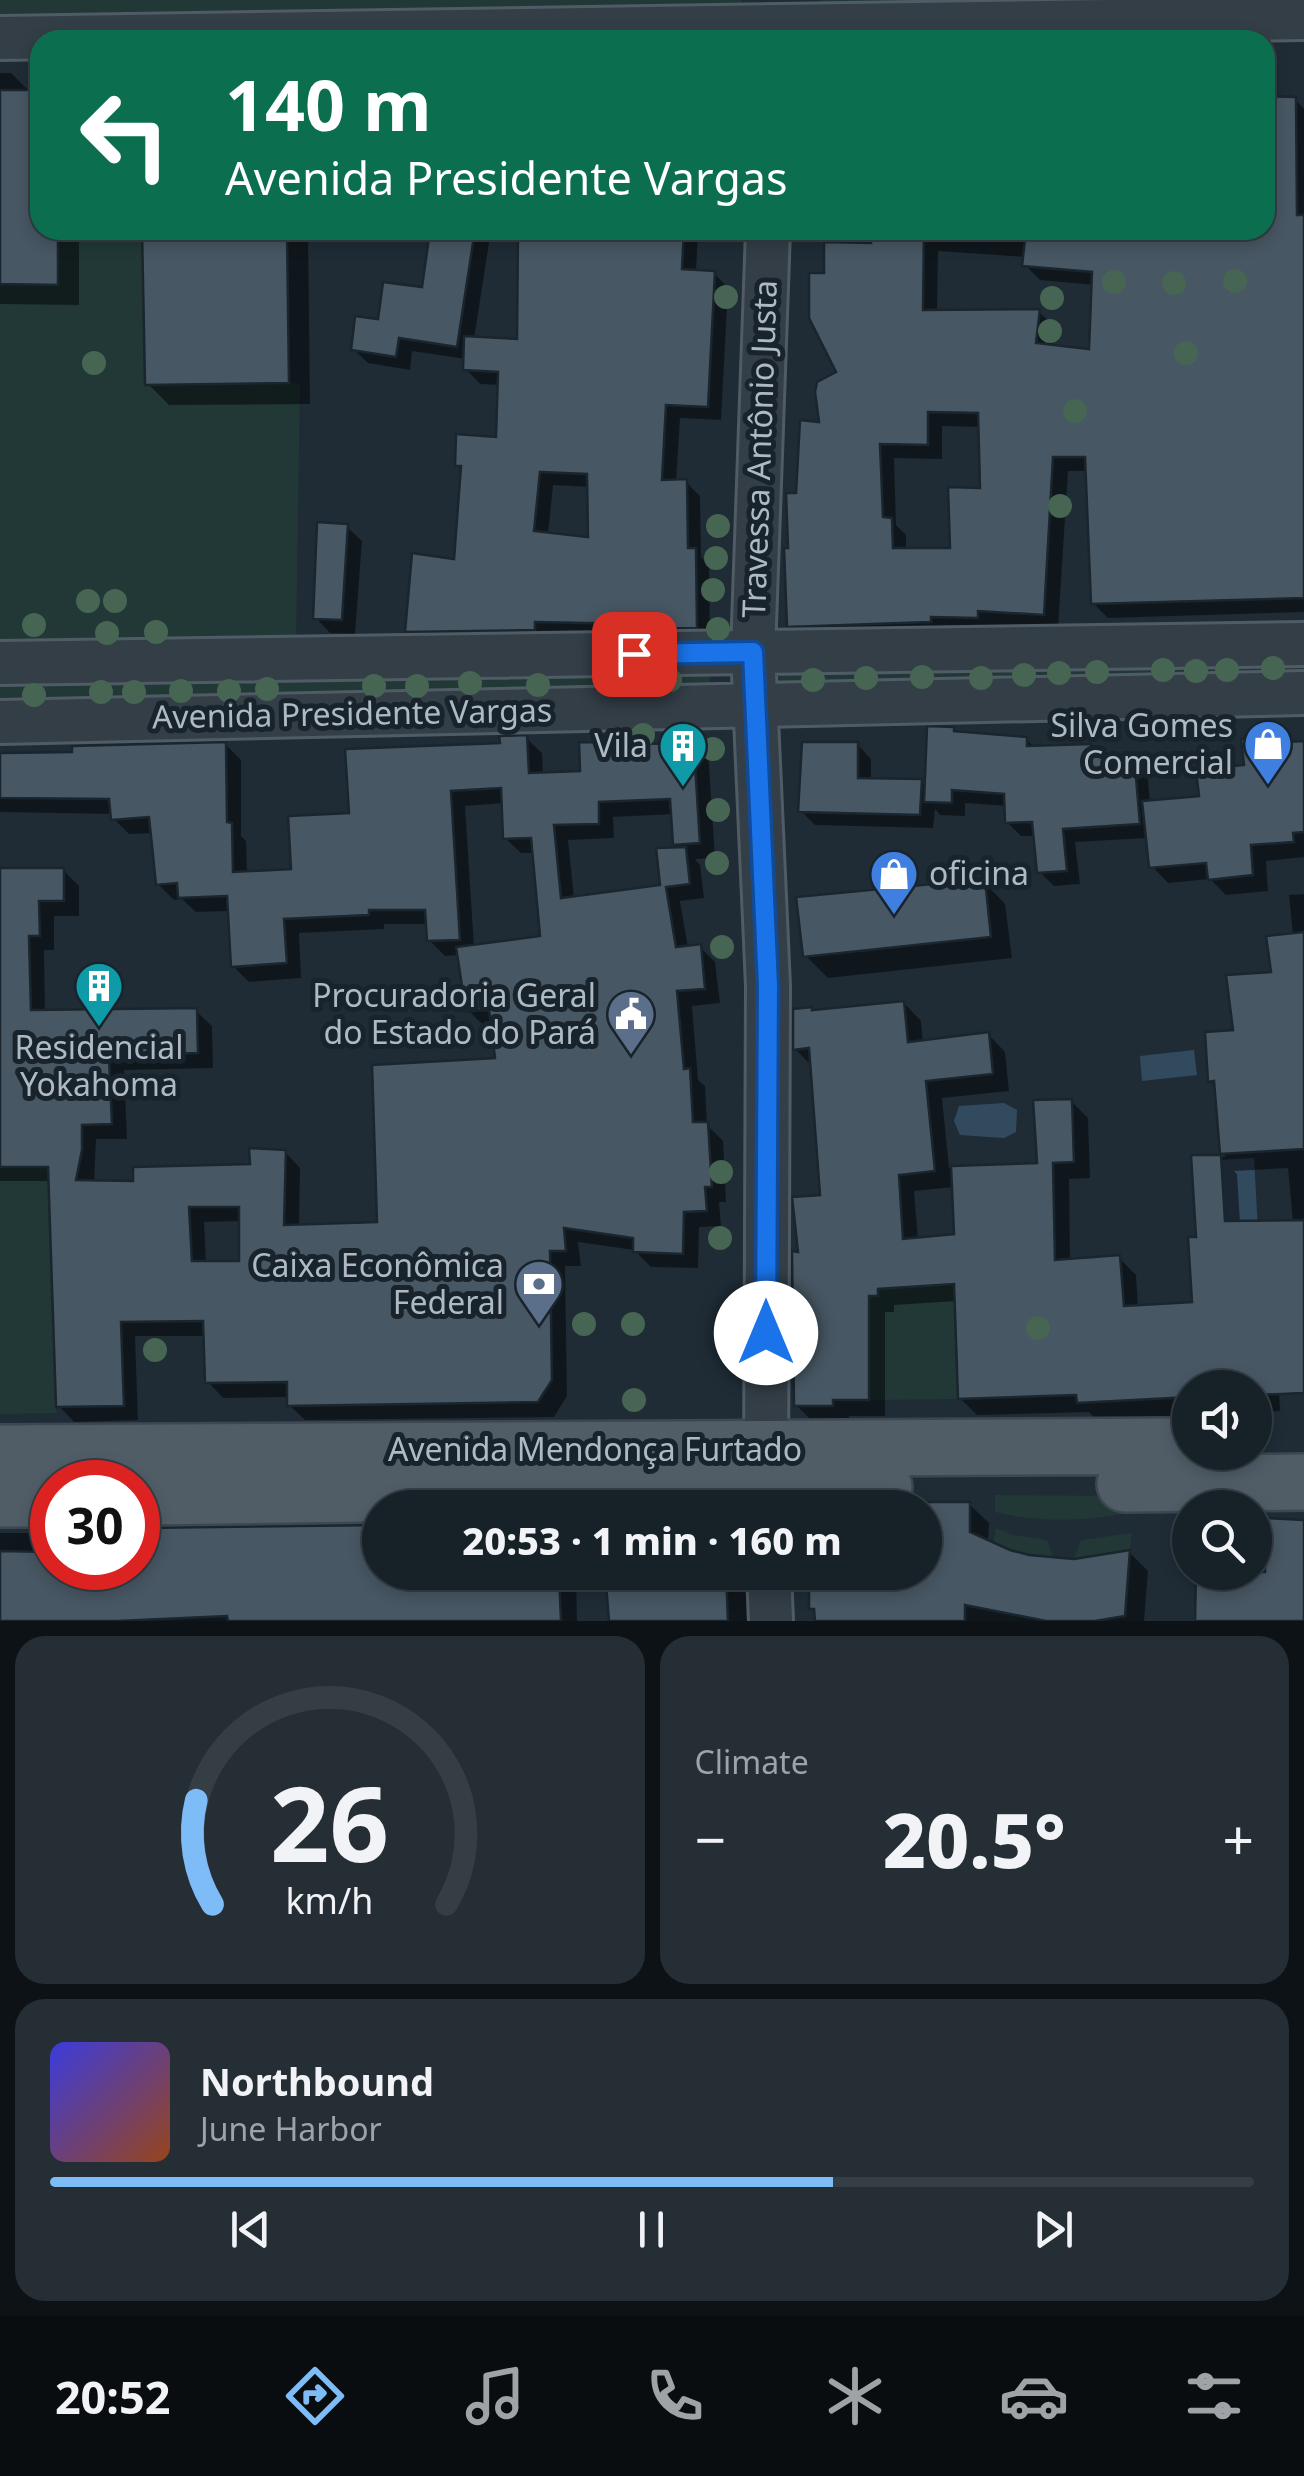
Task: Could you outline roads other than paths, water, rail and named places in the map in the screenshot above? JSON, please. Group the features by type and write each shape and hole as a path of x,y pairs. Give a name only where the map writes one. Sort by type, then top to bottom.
{"main road":[{"path":"1272,1446 1304,1445"},
{"name":"Avenida Mendonça Furtado","path":"0,1453 766,1482 1172,1448"},
{"name":"Avenida Mendonça Furtado","path":"160,1496 766,1482 1304,1482"},
{"path":"0,1499 30,1498"}],"street":[{"path":"423,30 1304,18"},
{"path":"0,38 30,37"},
{"name":"Travessa Antônio Justa","path":"766,1482 768,986 753,652 768,240"},
{"name":"Avenida Presidente Vargas","path":"0,663 1304,644"},
{"name":"Avenida Presidente Vargas","path":"0,722 1304,693"},
{"path":"770,1590 771,1621"}],"water":[{"path":"1194,1050 1197,1075 1142,1081 1140,1056"},
{"path":"1004,1103 1017,1110 1016,1132 1004,1138 960,1135 954,1121 959,1106"},
{"path":"1254,1158 1258,1230 1225,1230 1221,1160"}],"place":[{"name":"Silva Gomes Comercial","path":"1268,786"},
{"name":"Vila","path":"683,788"},
{"name":"oficina","path":"894,916"},
{"name":"Residencial Yokahoma","path":"99,1028"},
{"name":"Procuradoria Geral do Estado do Pará","path":"631,1056"},
{"name":"Caixa Econômica Federal","path":"539,1326"}]}
